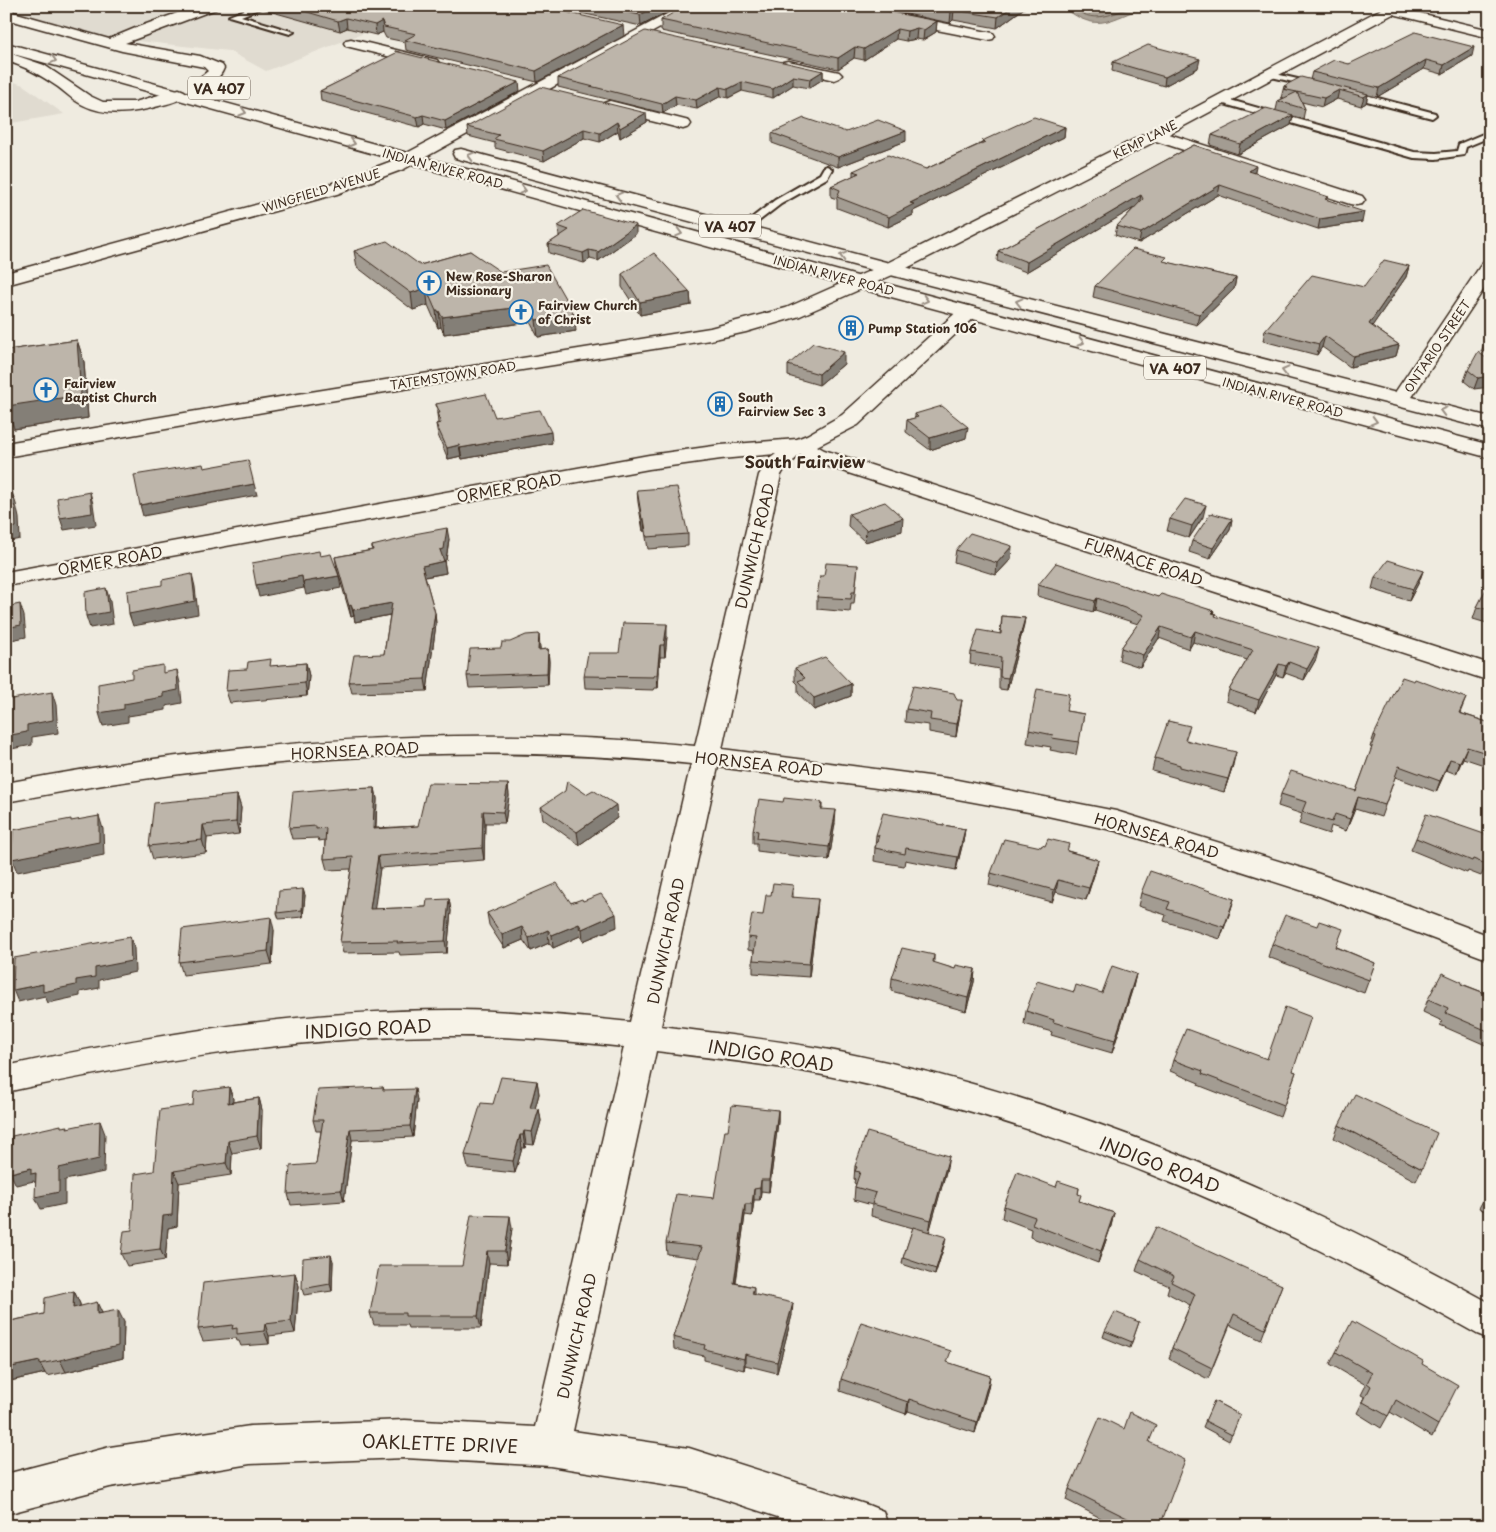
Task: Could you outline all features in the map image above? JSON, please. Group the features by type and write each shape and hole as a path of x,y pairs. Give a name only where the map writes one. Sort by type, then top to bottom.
{"street":[{"path":"111,44 143,30 210,6"},
{"name":"WINGFIELD AVENUE","path":"6,279 331,190 374,175 408,159 693,6"},
{"path":"834,6 988,36"},
{"path":"1395,8 1490,34"},
{"name":"KEMP LANE","path":"890,269 1155,135 1395,8"},
{"path":"6,14 111,44 157,55 207,63 217,68 215,73 201,82"},
{"path":"623,30 661,38"},
{"path":"6,33 80,52"},
{"path":"351,43 445,66"},
{"name":"INDIAN RIVER ROAD","path":"8,56 38,67 90,103 105,107 133,107 179,94"},
{"name":"INDIAN RIVER ROAD","path":"8,56 179,94 861,283 1490,452"},
{"path":"99,57 118,61"},
{"path":"776,63 834,75"},
{"name":"VA 407","path":"183,78 220,88"},
{"path":"520,84 558,93"},
{"path":"596,103 683,124"},
{"path":"1155,135 1356,200"},
{"name":"INDIAN RIVER ROAD","path":"412,140 890,269 1490,424"},
{"name":"ONTARIO STREET","path":"1400,400 1490,266"},
{"name":"TATEMSTOWN ROAD","path":"6,450 292,401 710,334 739,328 793,312 890,269"},
{"name":"ORMER ROAD","path":"6,578 649,462 721,452 800,445 816,440 843,426 968,312"},
{"name":"FURNACE ROAD","path":"800,445 816,455 1490,673"},
{"name":"DUNWICH ROAD","path":"550,1447 770,476 777,464 800,445"},
{"name":"HORNSEA ROAD","path":"6,793 71,780 180,765 315,750 388,746 603,749 706,757 911,781 1015,798 1118,822 1282,871 1439,928 1490,949"},
{"name":"INDIGO ROAD","path":"6,1078 133,1053 274,1034 374,1026 459,1023 530,1026 644,1036 784,1056 864,1071 963,1096 1104,1142 1213,1184 1290,1218 1490,1322"},
{"name":"OAKLETTE DRIVE","path":"6,1494 110,1467 250,1445 324,1441 405,1440 550,1447 689,1468 868,1526"}],"lane":[{"path":"262,6 233,16 290,32"},
{"path":"1270,74 1327,88"},
{"path":"1337,91 1432,116"},
{"path":"1220,100 1414,155 1436,156 1461,153 1462,146 1490,134"},
{"path":"743,229 778,202 824,176 827,169"}],"shaded area":[{"path":"6,6 434,6 266,71 229,51 101,37 6,9"},
{"path":"6,79 23,85 64,114 6,124"}],"water":[{"path":"1071,6 1141,6 1139,9 1110,20 1094,22 1076,16 1066,9"}],"building":[{"path":"287,6 397,6 414,8 418,6 539,6 623,25 536,71 405,40 416,34 384,27 382,21 375,25 346,18 338,21"},
{"path":"597,6 657,6 640,15"},
{"path":"685,6 860,6 937,21 924,30 917,28 907,31 897,29 864,49 855,47 838,58 661,20"},
{"path":"922,6 1013,6 998,17 954,10 951,12"},
{"path":"645,31 823,71 810,79 793,76 773,89 742,82 728,89 720,87 696,100 675,96 662,104 558,78"},
{"path":"1415,32 1474,47 1444,65 1426,60 1379,88 1312,72 1334,60 1349,64"},
{"path":"1148,45 1200,59 1165,77 1113,62"},
{"path":"395,51 519,82 445,121 423,115 417,117 320,91 396,53"},
{"path":"1301,77 1368,94 1364,97 1339,90 1324,98 1283,89 1287,87 1284,86"},
{"path":"541,87 646,113 620,128 617,122 600,133 584,129 543,151 494,139 499,135 467,127"},
{"path":"1297,92 1305,109 1278,101"},
{"path":"1266,108 1293,115 1240,144 1212,135"},
{"path":"1034,117 1065,127 910,203 914,204 889,217 837,197 840,190 831,186 859,173 853,171 888,155 926,169"},
{"path":"804,118 846,132 878,120 906,131 838,157 772,133"},
{"path":"1194,145 1256,166 1249,171 1329,197 1325,199 1364,212 1320,219 1220,185 1141,233 1117,226 1143,199 1141,195 1027,262 998,251"},
{"path":"583,210 636,225 598,252 589,250 583,253 548,244 569,230 558,226"},
{"path":"387,241 420,265 470,251 501,272 546,265 574,314 536,320 529,306 442,317 439,311 436,311 426,288 411,293 354,251"},
{"path":"1133,249 1167,257 1163,261 1236,278 1199,314 1095,286"},
{"path":"654,253 690,292 640,302 622,274"},
{"path":"1384,260 1409,266 1369,324 1399,345 1353,356 1325,336 1319,344 1265,330 1312,275 1364,287"},
{"path":"1490,332 1490,342 1485,341"},
{"path":"77,340 81,395 7,406 6,354 10,353 8,350"},
{"path":"813,343 844,352 819,374 788,365"},
{"path":"1478,352 1490,361 1490,376 1478,378 1468,370"},
{"path":"486,394 495,417 540,410 551,432 460,448 459,445 447,448 436,424 441,423 437,413 440,413 436,404"},
{"path":"942,406 968,427 930,438 907,420 918,417 915,414"},
{"path":"248,460 254,484 140,505 134,475 203,464 204,468"},
{"path":"677,487 688,534 647,537 637,490"},
{"path":"12,492 16,527 6,529 6,493"},
{"path":"90,492 92,513 60,518 57,498"},
{"path":"1185,499 1206,505 1192,526 1170,519"},
{"path":"885,502 903,518 866,530 849,514"},
{"path":"1211,513 1232,519 1213,548 1192,541"},
{"path":"447,528 444,549 440,550 444,561 422,566 435,613 425,679 349,682 354,655 384,654 392,603 353,610 351,605 349,606 335,557 373,550 372,546 414,536 414,534"},
{"path":"970,533 1012,546 997,563 956,550"},
{"path":"319,551 320,556 331,554 339,576 303,582 302,576 256,585 252,563"},
{"path":"1388,560 1423,571 1413,589 1375,577"},
{"path":"826,563 858,565 855,592 852,592 851,599 817,597 820,576 824,576"},
{"path":"1056,563 1158,597 1161,594 1214,611 1212,613 1216,614 1215,616 1319,648 1307,669 1289,662 1286,666 1279,664 1259,700 1229,690 1253,650 1195,631 1191,637 1161,627 1143,655 1121,648 1144,615 1097,598 1095,601 1038,585"},
{"path":"192,574 195,601 129,614 127,591 162,585 162,580"},
{"path":"1488,585 1490,585 1490,610 1477,607"},
{"path":"106,588 109,612 86,616 85,592"},
{"path":"20,604 21,625 6,628 6,607"},
{"path":"1002,616 1025,618 1008,678 1000,677 1001,657 971,652 978,630 1001,634"},
{"path":"623,623 667,624 664,645 660,645 657,675 654,675 654,677 584,676 588,653 619,653"},
{"path":"539,634 538,650 548,649 547,673 467,676 470,649 501,648 502,642 510,642 526,635"},
{"path":"825,657 851,684 814,698 798,681 805,678 795,668"},
{"path":"271,659 270,666 306,663 305,683 226,691 228,670 247,669 248,662"},
{"path":"163,665 163,673 177,670 178,690 163,693 163,697 124,704 124,709 99,713 98,684 132,678 132,670"},
{"path":"1402,677 1414,681 1415,679 1466,698 1459,713 1490,723 1490,754 1467,747 1460,762 1450,759 1440,781 1399,766 1385,805 1358,797 1350,819 1335,814 1332,822 1302,812 1306,802 1281,794 1291,771 1356,791 1376,736 1374,735"},
{"path":"913,686 954,693 957,700 962,700 957,724 930,720 931,713 906,709"},
{"path":"1037,689 1069,694 1066,711 1084,714 1079,742 1052,738 1053,735 1029,730"},
{"path":"52,692 53,720 27,725 27,732 6,736 6,700"},
{"path":"1168,721 1190,726 1185,740 1236,752 1228,779 1180,767 1180,765 1155,758"},
{"path":"567,781 586,794 593,790 616,805 577,832 541,807 565,791"},
{"path":"428,783 508,784 503,812 483,811 482,848 378,856 370,909 426,907 427,900 449,899 445,941 397,943 398,941 340,942 353,857 324,859 326,828 316,829 316,826 289,828 293,792 349,787 349,789 375,788 373,829 418,826"},
{"path":"237,795 236,822 203,825 202,840 149,846 154,803"},
{"path":"784,798 822,802 821,809 836,810 829,847 757,838 758,831 753,830 759,799 783,802"},
{"path":"883,813 965,829 958,857 906,848 905,854 875,848 879,835 876,835"},
{"path":"1426,814 1490,836 1490,856 1486,864 1473,859 1472,861 1416,838"},
{"path":"99,816 99,842 12,859 13,830 71,819 71,821"},
{"path":"1004,839 1041,847 1042,845 1045,846 1048,839 1069,844 1067,851 1098,860 1089,888 1058,880 1054,890 991,873"},
{"path":"1150,871 1234,899 1224,927 1167,909 1170,902 1141,893"},
{"path":"557,883 571,903 582,899 583,901 601,894 616,914 582,929 579,924 552,935 548,930 529,938 522,927 502,935 487,913"},
{"path":"773,883 793,885 791,897 818,899 809,964 753,960 756,938 748,937 752,914 763,915 766,895 771,895"},
{"path":"303,889 302,910 277,913 279,891"},
{"path":"1285,915 1317,926 1319,921 1343,929 1336,947 1375,963 1369,980 1272,944"},
{"path":"271,917 268,951 179,962 182,929"},
{"path":"130,937 131,961 95,968 95,977 76,980 76,985 43,992 43,984 13,990 14,958"},
{"path":"902,948 934,955 933,962 955,969 956,965 975,969 968,998 892,978"},
{"path":"1112,966 1136,974 1115,1040 1053,1022 1054,1020 1026,1011 1037,981 1074,992 1076,985 1102,993"},
{"path":"1442,973 1462,982 1461,984 1490,995 1490,1032 1446,1013 1448,1008 1428,999"},
{"path":"1285,1007 1311,1017 1293,1071 1296,1072 1284,1105 1202,1074 1203,1071 1173,1060 1186,1029 1267,1059"},
{"path":"501,1077 537,1081 530,1108 539,1109 532,1132 524,1131 523,1135 520,1135 513,1161 465,1155 481,1103 493,1104"},
{"path":"229,1087 228,1103 259,1098 257,1136 228,1141 226,1163 174,1171 172,1215 163,1216 160,1249 121,1254 124,1231 132,1230 135,1174 154,1171 160,1110 193,1105 194,1092"},
{"path":"383,1087 383,1090 415,1089 410,1126 350,1129 341,1190 288,1194 290,1166 316,1164 323,1120 313,1120 318,1090"},
{"path":"1355,1094 1437,1133 1422,1169 1339,1125"},
{"path":"732,1105 778,1110 769,1180 761,1180 760,1188 754,1189 752,1204 745,1204 734,1283 754,1287 752,1294 793,1303 777,1362 745,1354 744,1359 704,1349 705,1345 673,1337 702,1247 666,1243 676,1194 714,1198 725,1130 728,1130"},
{"path":"100,1121 99,1159 59,1168 59,1192 35,1197 36,1173 31,1174 31,1168 10,1173 12,1136 61,1125 61,1127 68,1126 67,1128"},
{"path":"867,1132 949,1156 931,1220 872,1204 876,1193 855,1187 860,1172 855,1171 857,1167 855,1166"},
{"path":"1017,1172 1056,1187 1058,1181 1079,1188 1078,1194 1081,1195 1079,1201 1114,1213 1101,1251 1032,1224 1035,1217 1004,1206"},
{"path":"1490,1188 1490,1198 1485,1196"},
{"path":"471,1215 510,1216 505,1251 487,1251 478,1316 405,1316 405,1313 370,1313 379,1266 462,1266"},
{"path":"913,1227 946,1237 936,1269 903,1258"},
{"path":"1156,1227 1282,1285 1265,1329 1234,1314 1212,1368 1172,1348 1195,1294 1171,1282 1174,1276 1140,1259"},
{"path":"331,1255 330,1284 302,1289 303,1258"},
{"path":"295,1273 291,1321 265,1324 264,1331 237,1334 237,1328 232,1329 233,1325 198,1329 203,1283"},
{"path":"74,1291 73,1308 97,1302 97,1314 118,1310 118,1346 40,1364 40,1361 6,1368 6,1322 44,1314 45,1298"},
{"path":"1115,1312 1139,1322 1132,1342 1105,1331"},
{"path":"1352,1321 1423,1361 1422,1364 1458,1385 1438,1425 1396,1400 1388,1416 1363,1402 1371,1386 1367,1383 1372,1373 1336,1352"},
{"path":"861,1322 951,1351 947,1362 990,1376 977,1422 909,1399 908,1402 841,1379"},
{"path":"1214,1401 1240,1415 1232,1435 1205,1421"},
{"path":"1130,1412 1156,1425 1149,1442 1185,1460 1160,1526 1131,1526 1133,1521 1069,1489 1100,1417 1124,1429"}],"place":[{"name":"New Rose-Sharon Missionary","path":"429,283"},
{"name":"Fairview Church of Christ","path":"521,312"},
{"name":"Pump Station 106","path":"851,328"},
{"name":"Fairview Baptist Church","path":"46,390"},
{"name":"South Fairview Sec 3","path":"720,404"}],"district":[{"name":"South Fairview","path":"805,461"}]}
